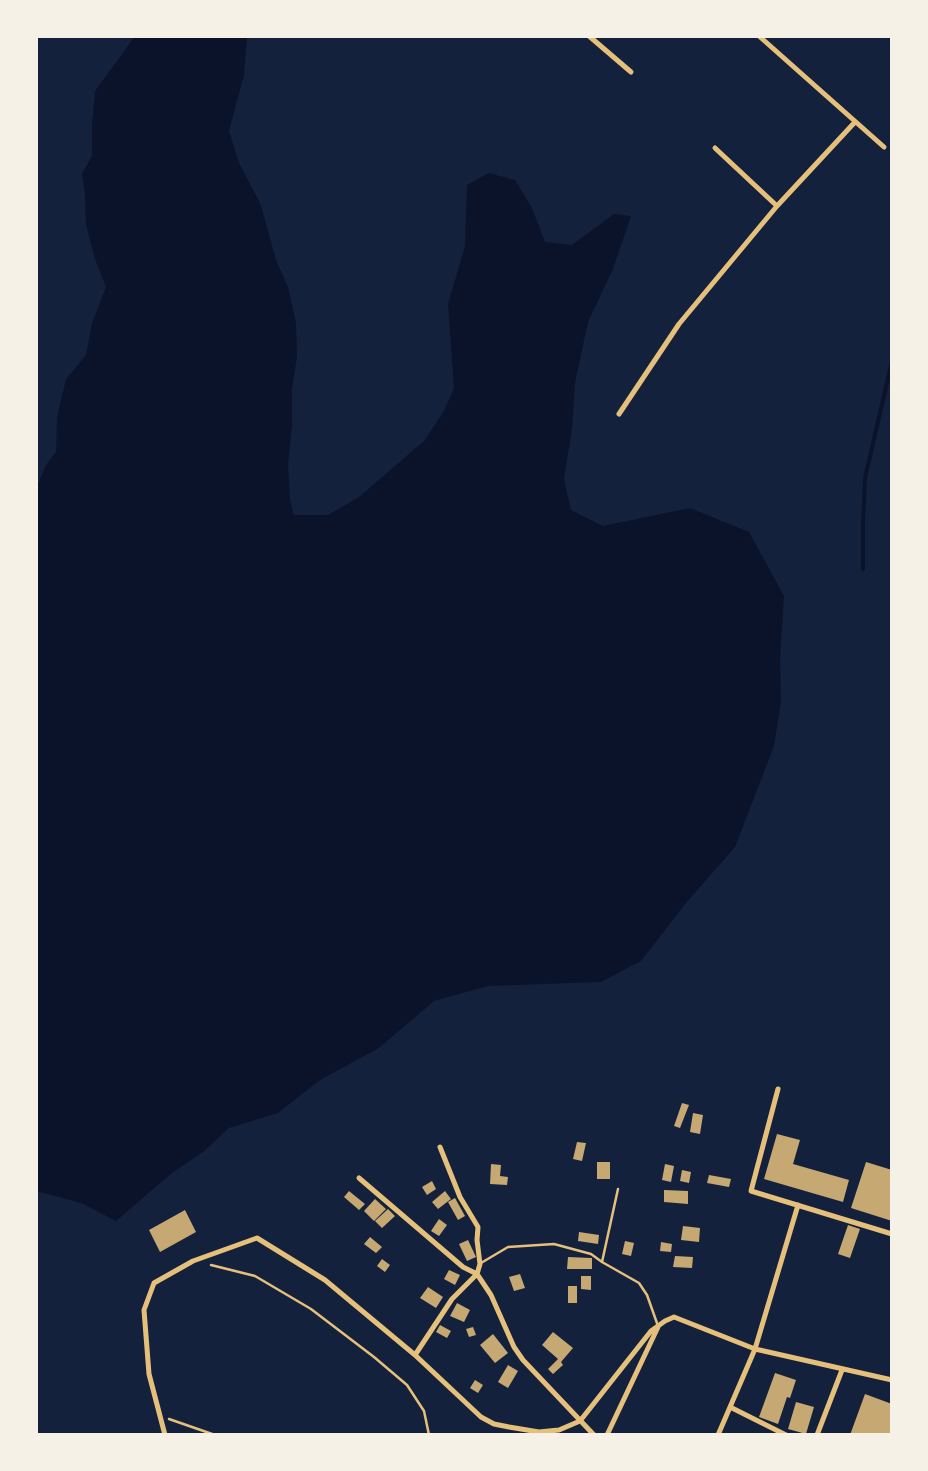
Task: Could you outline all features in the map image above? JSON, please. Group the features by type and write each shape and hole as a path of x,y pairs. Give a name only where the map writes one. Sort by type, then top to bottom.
{"street":[{"path":"589,36 631,72"},
{"path":"759,36 884,148"},
{"path":"619,414 679,324 778,206 855,122"},
{"path":"714,148 778,206"},
{"path":"778,1089 751,1191 892,1234"},
{"path":"416,1355 452,1299 477,1274 480,1264 477,1240 478,1227 460,1197 440,1147"},
{"path":"358,1178 463,1267 477,1274 491,1295 514,1346 523,1360 594,1435"},
{"path":"718,1435 754,1349 798,1205"},
{"path":"165,1435 149,1374 144,1310 154,1283 193,1260 257,1238 325,1280 416,1355 481,1417 494,1424 539,1432 559,1430 580,1421 651,1331 674,1317 754,1349 892,1380"},
{"path":"607,1435 658,1326"},
{"path":"817,1435 842,1370"},
{"path":"730,1407 786,1435"}],"lane":[{"path":"602,1262 618,1189"},
{"path":"480,1264 508,1247 554,1244 591,1254 639,1283 647,1295 658,1326"}],"path":[{"path":"193,1260 255,1276 312,1309 407,1385 424,1411 429,1435"},
{"path":"161,1417 215,1435"}],"water":[{"path":"135,36 247,36 244,75 229,131 239,163 261,205 276,260 288,287 296,323 297,357 292,389 292,426 288,465 290,499 294,515 328,515 359,497 424,441 444,411 454,388 448,304 465,246 467,185 489,173 515,180 532,208 545,242 572,245 614,214 631,216 613,269 588,322 575,383 572,429 564,479 571,510 603,526 690,508 749,532 784,596 780,659 781,702 774,746 735,847 686,903 641,961 601,982 488,986 434,1001 379,1048 320,1080 278,1113 229,1128 203,1152 172,1173 116,1221 81,1203 36,1191 36,489 46,465 56,452 57,417 66,379 86,355 92,323 106,287 95,259 86,225 82,174 92,156 95,91"}],"building":[{"path":"682,1103 689,1105 680,1128 674,1126"},
{"path":"693,1113 703,1115 700,1134 690,1132"},
{"path":"777,1134 800,1140 793,1164 849,1180 843,1202 764,1179"},
{"path":"577,1142 586,1143 582,1161 573,1159"},
{"path":"597,1162 610,1162 610,1179 597,1179"},
{"path":"866,1162 892,1170 892,1221 851,1208"},
{"path":"491,1164 501,1165 500,1176 508,1177 507,1185 490,1184"},
{"path":"665,1164 674,1166 671,1182 662,1180"},
{"path":"682,1170 691,1172 689,1183 680,1181"},
{"path":"709,1175 731,1179 729,1187 707,1183"},
{"path":"432,1181 436,1189 427,1195 422,1187"},
{"path":"664,1190 688,1191 688,1204 664,1202"},
{"path":"349,1191 365,1204 359,1210 344,1197"},
{"path":"445,1191 451,1199 438,1209 432,1202"},
{"path":"455,1198 465,1216 458,1220 448,1202"},
{"path":"375,1199 386,1209 374,1221 364,1211"},
{"path":"388,1209 395,1216 382,1228 375,1221"},
{"path":"185,1210 196,1232 160,1252 149,1230"},
{"path":"439,1219 447,1225 439,1236 431,1231"},
{"path":"848,1225 860,1229 850,1258 838,1254"},
{"path":"683,1226 700,1228 699,1242 681,1240"},
{"path":"579,1232 599,1235 598,1244 578,1241"},
{"path":"370,1237 382,1247 376,1253 364,1244"},
{"path":"468,1240 476,1257 467,1261 459,1244"},
{"path":"625,1241 634,1243 631,1256 622,1254"},
{"path":"661,1242 672,1244 671,1252 660,1251"},
{"path":"675,1256 693,1257 692,1268 673,1267"},
{"path":"568,1257 592,1258 592,1269 567,1269"},
{"path":"382,1259 390,1265 385,1272 377,1266"},
{"path":"449,1270 460,1275 455,1285 444,1279"},
{"path":"520,1274 525,1288 514,1291 509,1277"},
{"path":"581,1276 591,1276 591,1290 581,1289"},
{"path":"568,1286 577,1286 577,1303 568,1303"},
{"path":"428,1287 443,1297 436,1308 420,1298"},
{"path":"457,1303 470,1310 464,1322 450,1316"},
{"path":"440,1325 451,1331 447,1338 436,1332"},
{"path":"473,1327 476,1335 469,1337 466,1329"},
{"path":"553,1332 573,1348 561,1362 563,1365 553,1374 548,1369 558,1359 542,1345"},
{"path":"493,1334 508,1353 495,1363 480,1345"},
{"path":"508,1365 518,1371 508,1388 498,1382"},
{"path":"775,1373 796,1380 790,1398 787,1397 778,1424 759,1417"},
{"path":"475,1380 483,1385 478,1393 470,1388"},
{"path":"865,1394 892,1404 892,1435 850,1435"},
{"path":"796,1402 814,1407 806,1434 788,1429"}],"waterway":[{"path":"863,569 865,478 892,361"}]}
